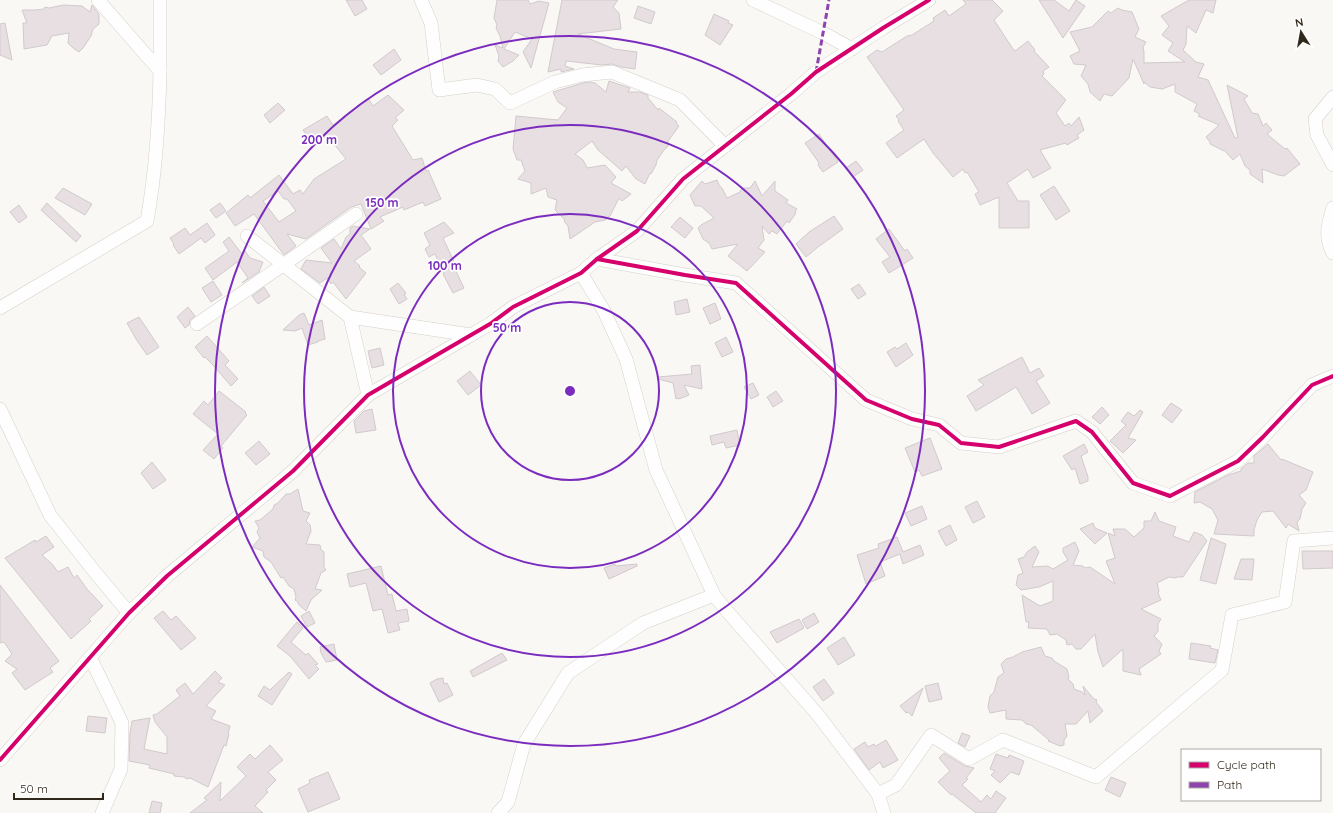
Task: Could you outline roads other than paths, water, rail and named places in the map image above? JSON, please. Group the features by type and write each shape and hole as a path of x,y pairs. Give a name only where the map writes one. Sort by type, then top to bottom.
{"street":[{"path":"98,0 160,71"},
{"path":"0,308 147,220 153,190 159,114 160,0"},
{"path":"420,0 431,23 438,90 477,85 483,86 495,89 510,103 555,82 582,75 612,72 680,100 725,146"},
{"path":"753,0 823,33 852,49"},
{"path":"0,760 129,613 167,576 292,471 368,395 490,324 513,307 581,273 597,259 637,231 683,179 791,94 816,72 929,0"},
{"path":"1333,97 1315,119 1317,136 1333,165"},
{"path":"1333,208 1328,226 1327,240 1333,253"},
{"path":"196,324 356,214"},
{"path":"247,236 350,317 471,335"},
{"path":"597,259 736,283 866,400 912,419 939,425 961,443 999,447 1076,421 1092,432 1132,483 1170,496 1238,461 1312,385 1333,376"},
{"path":"581,273 604,311 626,359 656,470 714,595 818,715 878,794 884,813"},
{"path":"350,317 368,395"},
{"path":"0,409 50,515 129,613"},
{"path":"878,794 896,785 931,735 969,759 1003,740 1096,777 1222,670 1232,615 1285,602 1294,541 1333,538"},
{"path":"498,813 508,802 524,744 568,673 643,623 714,595"},
{"path":"90,658 122,723 121,769 102,813"}]}
